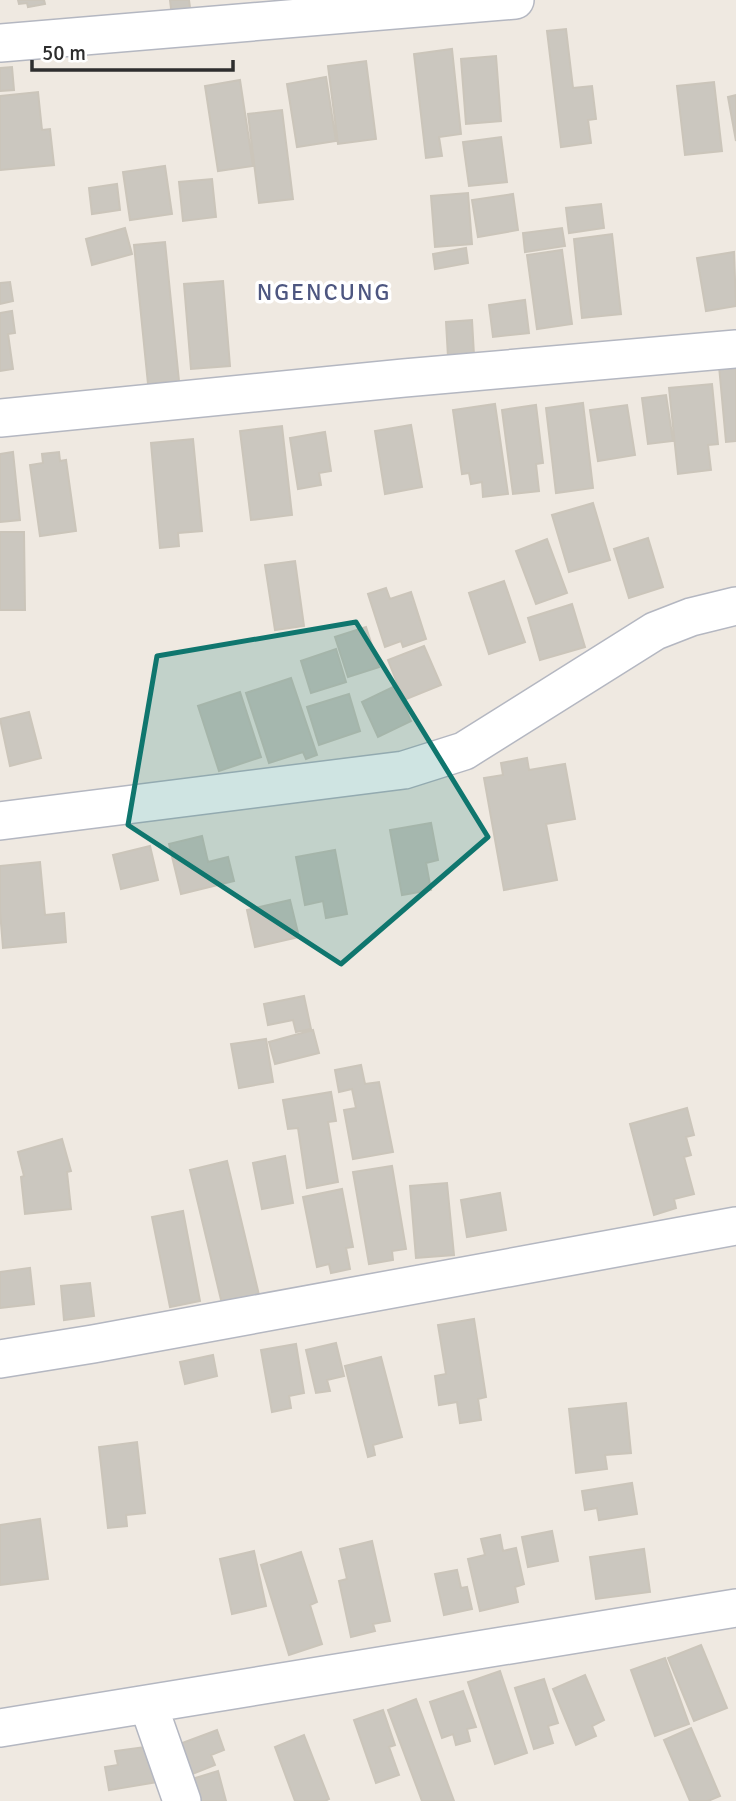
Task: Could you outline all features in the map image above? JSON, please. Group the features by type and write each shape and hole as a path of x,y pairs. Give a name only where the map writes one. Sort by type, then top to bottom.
{"street":[{"path":"0,43 515,0"},
{"path":"0,418 391,379 736,349"},
{"path":"0,821 404,770 432,762 464,751 655,631 691,617 736,606"},
{"path":"0,1359 736,1226"},
{"path":"0,1728 736,1608"},
{"path":"148,1704 182,1801"}],"highlighted area":[{"path":"356,622 488,837 341,964 128,825 157,656"}],"building":[{"path":"18,0 44,0 45,4 28,7 27,3 19,4"},
{"path":"170,0 189,0 191,15 172,17"},
{"path":"566,29 573,88 592,86 596,119 588,120 591,143 561,147 547,31"},
{"path":"452,49 461,134 439,137 442,156 426,158 414,54"},
{"path":"496,56 501,121 466,124 461,59"},
{"path":"366,61 376,139 338,144 328,66"},
{"path":"12,67 14,90 0,91 0,68"},
{"path":"326,77 336,141 297,147 287,84"},
{"path":"240,80 253,166 218,171 205,86"},
{"path":"714,82 722,151 685,155 677,86"},
{"path":"38,92 42,130 50,129 54,165 0,170 0,96"},
{"path":"736,95 736,141 728,97"},
{"path":"282,110 293,199 259,203 248,114"},
{"path":"501,137 507,182 469,186 463,142"},
{"path":"165,166 172,214 130,220 123,172"},
{"path":"212,179 216,217 183,221 179,182"},
{"path":"117,184 120,210 92,214 89,188"},
{"path":"468,193 472,244 435,247 431,196"},
{"path":"513,194 518,230 478,237 472,200"},
{"path":"601,204 604,228 569,233 566,208"},
{"path":"125,228 132,254 92,265 86,239"},
{"path":"562,228 565,246 525,252 523,233"},
{"path":"612,234 621,314 582,318 574,239"},
{"path":"165,242 179,381 148,384 134,245"},
{"path":"466,248 468,263 435,269 433,254"},
{"path":"562,250 572,324 537,329 527,255"},
{"path":"734,252 736,306 706,311 697,258"},
{"path":"223,281 230,366 191,369 184,284"},
{"path":"10,282 13,301 0,304 0,283"},
{"path":"525,300 529,333 493,337 489,305"},
{"path":"12,311 15,333 8,334 13,369 0,371 0,313"},
{"path":"472,320 474,355 448,357 446,322"},
{"path":"736,364 736,441 726,442 719,366"},
{"path":"712,384 718,444 708,445 711,470 678,474 669,388"},
{"path":"666,395 673,441 648,444 642,398"},
{"path":"583,403 593,488 556,493 546,408"},
{"path":"495,404 508,494 483,497 482,482 471,484 469,473 462,474 453,410"},
{"path":"536,405 543,463 536,464 539,491 513,494 502,410"},
{"path":"627,405 635,455 598,461 590,410"},
{"path":"411,425 422,487 385,494 375,431"},
{"path":"282,426 292,515 251,520 240,431"},
{"path":"325,432 331,471 319,473 321,485 298,489 290,438"},
{"path":"193,439 202,531 178,533 179,546 160,548 151,443"},
{"path":"13,452 20,520 0,522 0,454"},
{"path":"59,452 60,461 66,460 76,531 40,536 30,465 43,463 42,454"},
{"path":"593,503 610,560 569,572 552,515"},
{"path":"0,532 24,532 25,610 0,610"},
{"path":"648,538 663,587 629,598 614,549"},
{"path":"547,539 567,593 536,604 516,551"},
{"path":"295,561 304,626 275,630 265,565"},
{"path":"504,581 525,642 489,654 469,593"},
{"path":"386,588 390,599 411,592 426,639 403,647 401,641 385,647 368,594"},
{"path":"572,604 585,647 540,660 528,618"},
{"path":"366,627 379,667 348,677 335,637"},
{"path":"424,646 441,685 404,700 388,660"},
{"path":"336,649 346,682 311,693 301,661"},
{"path":"291,678 317,755 306,759 303,752 269,763 246,693"},
{"path":"395,686 411,721 378,737 362,702"},
{"path":"240,692 261,757 219,771 198,706"},
{"path":"349,694 360,731 319,745 307,707"},
{"path":"29,712 41,758 10,766 0,719"},
{"path":"527,758 529,770 565,764 575,819 546,824 557,880 504,890 484,778 503,775 501,763"},
{"path":"431,823 438,860 426,863 431,890 402,895 390,830"},
{"path":"202,836 208,862 228,857 234,881 181,894 169,844"},
{"path":"150,846 158,880 121,889 113,855"},
{"path":"335,850 347,914 326,918 323,901 305,905 296,857"},
{"path":"40,862 45,915 64,913 66,942 3,948 0,866"},
{"path":"290,900 299,937 255,947 247,910"},
{"path":"304,996 311,1029 296,1032 293,1020 268,1025 264,1004"},
{"path":"313,1030 319,1053 275,1064 269,1042"},
{"path":"266,1039 273,1082 239,1088 231,1044"},
{"path":"361,1065 365,1084 379,1082 393,1152 353,1159 344,1110 356,1108 352,1089 339,1092 335,1070"},
{"path":"331,1092 336,1121 328,1122 338,1182 307,1188 298,1128 288,1129 283,1100"},
{"path":"687,1108 694,1135 686,1137 691,1155 684,1157 694,1194 674,1199 676,1208 654,1215 630,1124"},
{"path":"62,1139 71,1171 67,1172 71,1209 25,1214 21,1177 24,1176 18,1152"},
{"path":"285,1156 293,1203 262,1209 253,1163"},
{"path":"227,1161 259,1295 222,1304 190,1170"},
{"path":"392,1166 406,1249 392,1251 393,1260 369,1264 353,1172"},
{"path":"447,1183 454,1255 416,1258 410,1186"},
{"path":"342,1189 353,1247 346,1248 350,1269 331,1273 329,1264 317,1267 303,1197"},
{"path":"500,1193 506,1230 467,1237 461,1200"},
{"path":"183,1211 200,1301 170,1307 152,1217"},
{"path":"30,1268 34,1304 0,1308 0,1272"},
{"path":"90,1283 94,1316 64,1320 61,1286"},
{"path":"474,1319 486,1397 478,1399 481,1420 460,1423 457,1402 439,1405 435,1376 446,1374 438,1325"},
{"path":"336,1343 344,1376 327,1380 330,1391 316,1393 306,1350"},
{"path":"296,1344 304,1393 289,1396 291,1408 272,1412 261,1350"},
{"path":"213,1355 217,1376 185,1384 180,1362"},
{"path":"381,1357 402,1437 373,1445 375,1455 368,1457 345,1366"},
{"path":"626,1403 631,1453 605,1455 607,1469 576,1473 569,1409"},
{"path":"137,1442 145,1513 126,1515 127,1526 108,1528 99,1447"},
{"path":"632,1483 637,1514 599,1520 597,1508 585,1510 582,1491"},
{"path":"40,1519 48,1579 0,1585 0,1525"},
{"path":"552,1531 558,1561 528,1567 522,1537"},
{"path":"500,1535 503,1551 516,1548 524,1584 515,1587 518,1602 480,1611 468,1559 485,1555 481,1539"},
{"path":"372,1541 390,1621 373,1624 375,1631 351,1637 339,1581 347,1579 340,1549"},
{"path":"644,1549 650,1592 596,1599 590,1557"},
{"path":"254,1551 266,1606 232,1614 220,1559"},
{"path":"301,1552 317,1602 310,1605 322,1644 289,1655 261,1565"},
{"path":"457,1570 461,1588 467,1587 472,1609 444,1615 435,1574"},
{"path":"701,1645 727,1708 694,1721 668,1658"},
{"path":"665,1658 689,1724 655,1736 631,1670"},
{"path":"500,1671 527,1753 495,1764 468,1682"},
{"path":"585,1675 604,1720 592,1726 596,1736 576,1745 553,1689"},
{"path":"544,1679 558,1723 548,1726 553,1743 534,1749 515,1688"},
{"path":"463,1691 476,1727 467,1729 470,1741 456,1745 453,1734 442,1738 430,1702"},
{"path":"416,1699 454,1801 422,1801 388,1710"},
{"path":"383,1710 395,1745 389,1747 399,1775 376,1783 354,1720"},
{"path":"691,1728 720,1796 708,1801 690,1801 664,1740"},
{"path":"217,1730 224,1750 211,1755 215,1765 185,1777 174,1746"},
{"path":"304,1735 329,1799 325,1801 295,1801 275,1747"},
{"path":"152,1746 158,1782 109,1790 105,1767 118,1765 115,1751"},
{"path":"218,1771 226,1801 195,1801 189,1780"}],"district":[{"name":"NGENCUNG","path":"324,292"}]}
